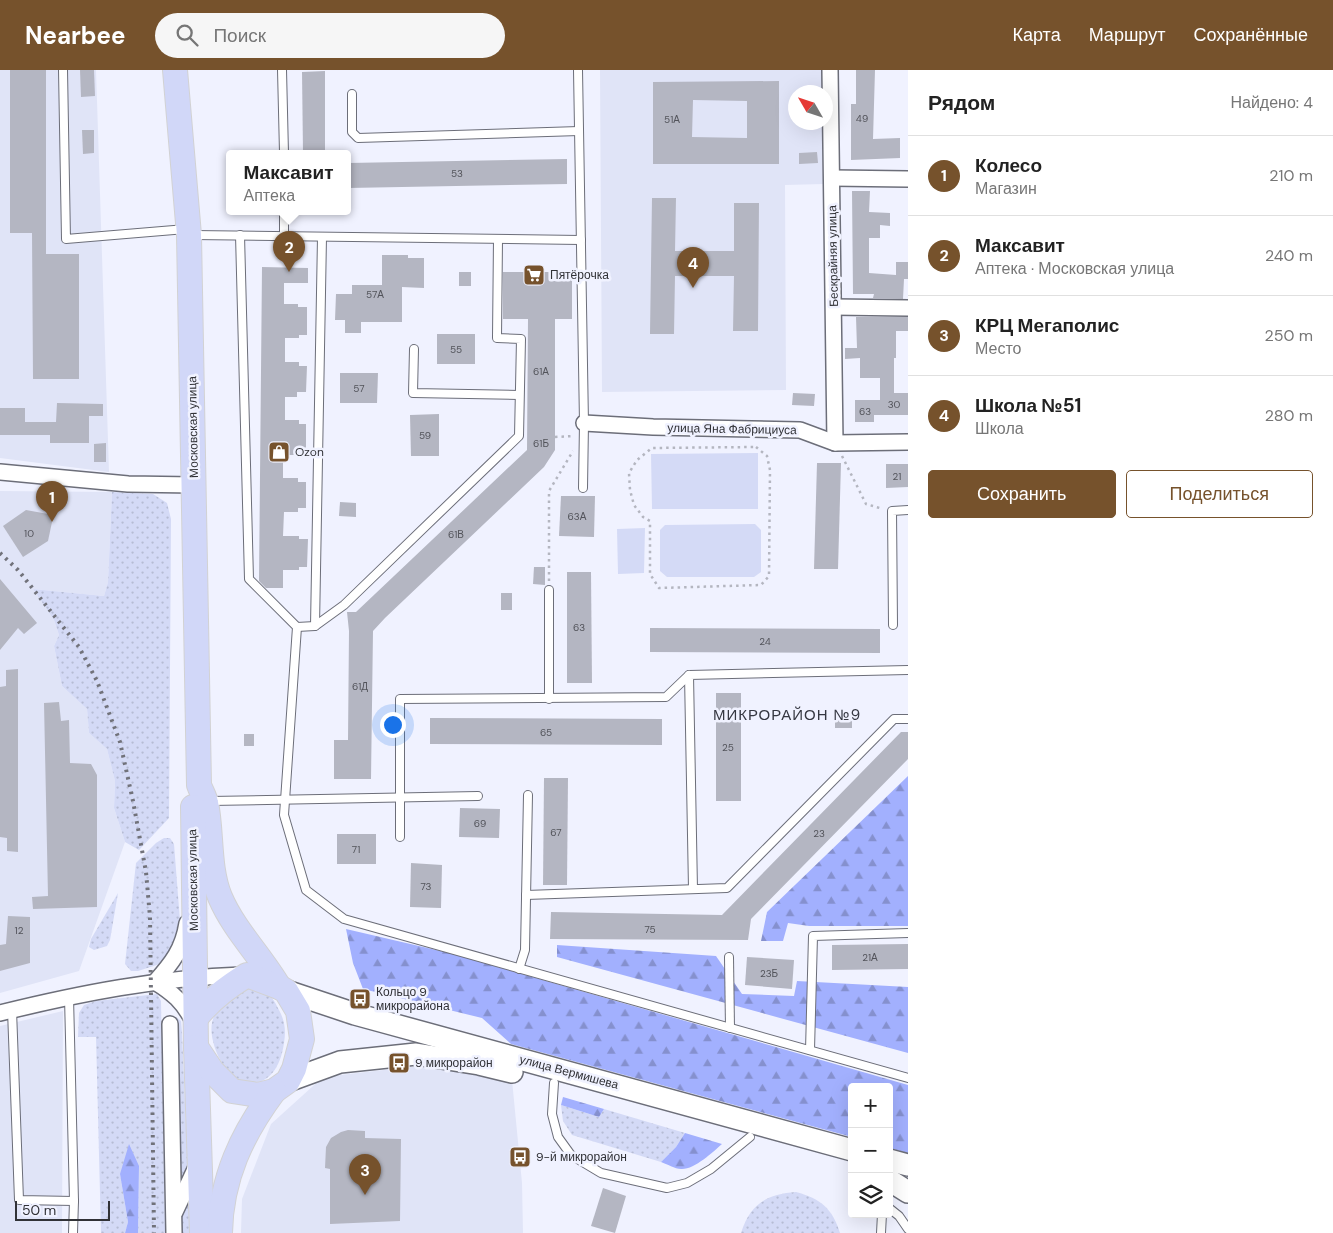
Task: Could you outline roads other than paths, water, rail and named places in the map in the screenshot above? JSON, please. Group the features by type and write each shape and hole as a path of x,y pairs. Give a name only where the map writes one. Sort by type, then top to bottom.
{"main road":[{"name":"Московская улица","path":"175,70 188,232 202,793 211,858 220,896 241,933 283,989"},
{"name":"Московская улица","path":"196,1031 192,798 202,793"},
{"path":"202,1233 196,1031 206,1004 228,986 247,975 283,989 298,1011 302,1039 294,1069 261,1110 236,1154 220,1210 220,1233"},
{"name":"улица Вермишева","path":"283,989 355,1014 848,1149"},
{"path":"196,1031 212,1071 232,1091 258,1095 281,1086"},
{"name":"улица Вермишева","path":"281,1086 340,1062 416,1054 490,1066 848,1164"},
{"path":"893,1161 908,1165"},
{"path":"893,1183 908,1192"}],"street":[{"name":"Бескрайняя улица","path":"830,70 835,443"},
{"path":"832,178 908,179"},
{"path":"834,307 908,308"},
{"name":"улица Яна Фабрициуса","path":"584,429 653,427 800,430 835,443 908,442"},
{"path":"0,472 128,484 194,485"},
{"path":"155,982 173,961 185,938 193,877"},
{"path":"6,1012 69,997 155,982 194,977 247,975"},
{"path":"155,982 170,992 186,1007 196,1031"},
{"path":"170,1024 174,1233"},
{"path":"173,1215 199,1159"}],"lane":[{"path":"63,70 66,239 188,232 322,237 581,240"},
{"path":"282,70 284,150"},
{"path":"578,70 584,429 583,488"},
{"path":"352,94 352,132 358,138 579,131"},
{"path":"284,215 284,235"},
{"path":"240,235 249,579 297,627 315,626 344,605 519,436 521,339 497,338 498,239"},
{"path":"315,626 322,237"},
{"path":"414,349 413,393 519,395"},
{"path":"893,625 892,511 908,510"},
{"path":"549,590 549,699"},
{"path":"297,627 284,815 306,890 344,919 908,1078"},
{"path":"400,837 400,699 666,697 689,675 908,670"},
{"path":"689,675 693,889"},
{"path":"526,895 726,888 894,719 908,719"},
{"path":"202,793 285,800 478,796"},
{"path":"519,969 525,950 528,796"},
{"path":"810,1050 813,936 908,932"},
{"path":"729,957 730,1028"},
{"path":"69,997 74,1201 73,1233"},
{"path":"6,1012 19,1200 74,1201"},
{"path":"554,1083 552,1114 558,1138 571,1155 601,1174 667,1188 687,1183 727,1157 750,1137"},
{"path":"893,1211 908,1229"},
{"path":"881,1233 882,1218"}],"railway":[{"path":"0,553 18,570 79,647 97,681 120,742 146,872 150,917 154,1233"}],"place":[{"name":"Максавит","path":"289,272"},
{"name":"Пятёрочка","path":"534,275"},
{"name":"Школа №51","path":"693,288"},
{"name":"Ozon","path":"279,452"},
{"name":"Колесо","path":"52,522"},
{"name":"Кольцо 9 микрорайона","path":"360,999"},
{"name":"9 микрорайон","path":"399,1063"},
{"name":"9-й микрорайон","path":"520,1157"},
{"name":"КРЦ Мегаполис","path":"365,1195"}],"district":[{"name":"МИКРОРАЙОН №9","path":"787,715"}]}
